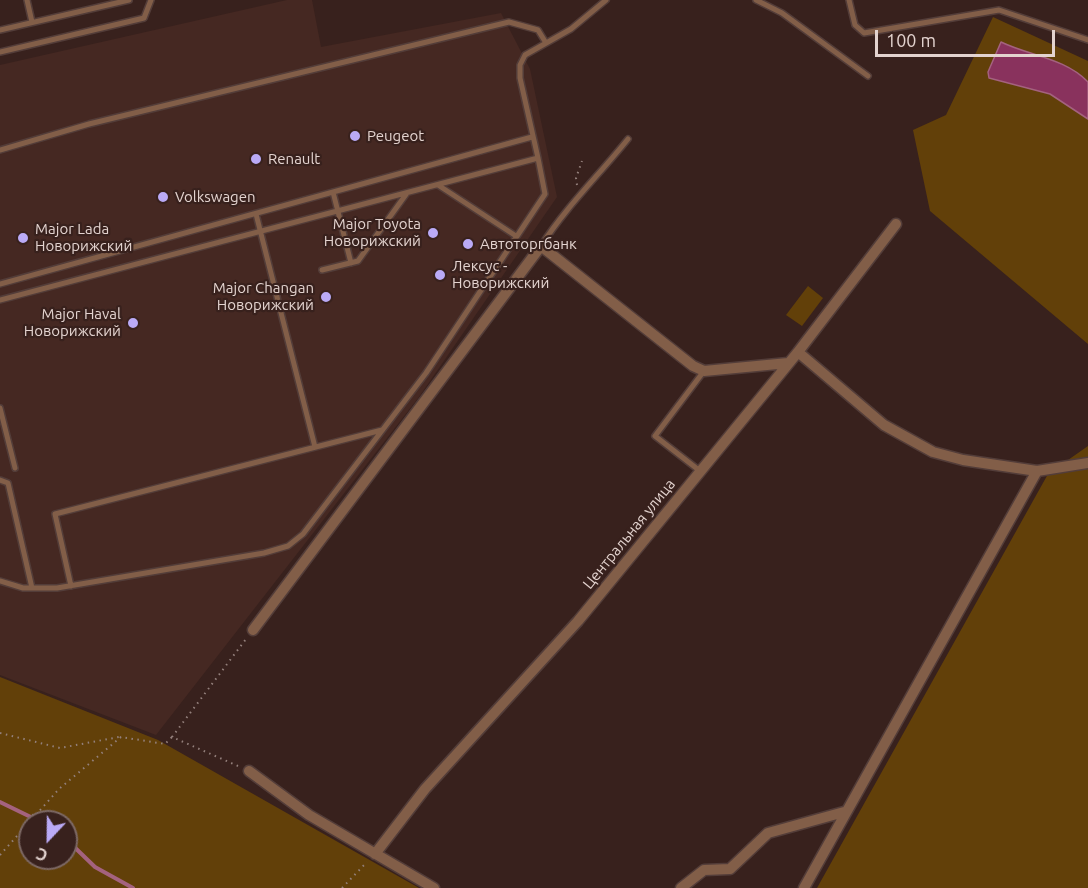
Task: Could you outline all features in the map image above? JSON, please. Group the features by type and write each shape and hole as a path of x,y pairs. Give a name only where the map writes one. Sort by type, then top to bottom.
{"street":[{"name":"Центральная улица","path":"375,854 425,789 578,621 798,352 896,224"},
{"path":"253,630 541,246 693,366 704,371 788,363"},
{"path":"798,352 884,425 933,452 963,460 1037,471 1088,463"},
{"path":"804,888 844,812 1037,471"},
{"path":"249,771 309,815 434,888"},
{"path":"681,888 704,870 730,869 768,833 844,812"}],"lane":[{"path":"27,0 32,22"},
{"path":"0,30 102,3 129,0"},
{"path":"0,52 144,18 151,0"},
{"path":"0,581 32,588 71,586 264,553 288,546 303,534 426,373 545,194 520,78 520,65 525,55 571,29 596,11 606,0"},
{"path":"756,0 782,13 868,76"},
{"path":"849,0 855,25 864,33 999,10 1088,40"},
{"path":"0,150 89,124 509,22 538,30 546,43"},
{"path":"0,284 532,137"},
{"path":"541,246 580,194 592,184 628,139"},
{"path":"0,300 538,158"},
{"path":"438,184 516,236"},
{"path":"333,192 351,263"},
{"path":"322,270 358,261 408,193"},
{"path":"255,214 315,447"},
{"path":"700,471 655,436 704,371"},
{"path":"0,408 15,468"},
{"path":"71,586 55,514 382,430"},
{"path":"0,480 8,483 32,588"}],"path":[{"path":"580,194 576,178 582,162"},
{"path":"0,733 60,748 121,737 165,744 253,630"},
{"path":"41,810 59,789 121,737"},
{"path":"172,737 249,771"},
{"path":"0,855 18,833"},
{"path":"342,888 375,854"}],"shaded area":[{"path":"287,0 312,0 321,47 501,13 530,69 557,197 419,397 156,735 0,675 0,65"},
{"path":"993,17 1088,61 1088,82 1069,68 1047,58 1001,43 1032,88 1050,94 1088,119 1088,344 930,211 913,130 946,115"},
{"path":"1001,42 1058,62 1079,74 1088,82 1088,119 1050,94 989,78 988,72"},
{"path":"808,286 823,298 802,326 786,315"},
{"path":"1088,446 1088,888 817,888 1048,474"},
{"path":"0,677 158,740 419,888 0,888"}],"waterway":[{"path":"0,802 18,811"},
{"path":"78,851 95,867 133,888"}],"place":[{"name":"Peugeot","path":"355,136"},
{"name":"Renault","path":"256,159"},
{"name":"Volkswagen","path":"163,197"},
{"name":"Major Toyota Новорижский","path":"433,233"},
{"name":"Major Lada Новорижский","path":"23,238"},
{"name":"Автоторгбанк","path":"468,244"},
{"name":"Лексус - Новорижский","path":"440,275"},
{"name":"Major Changan Новорижский","path":"326,297"},
{"name":"Major Haval Новорижский","path":"133,323"}]}
